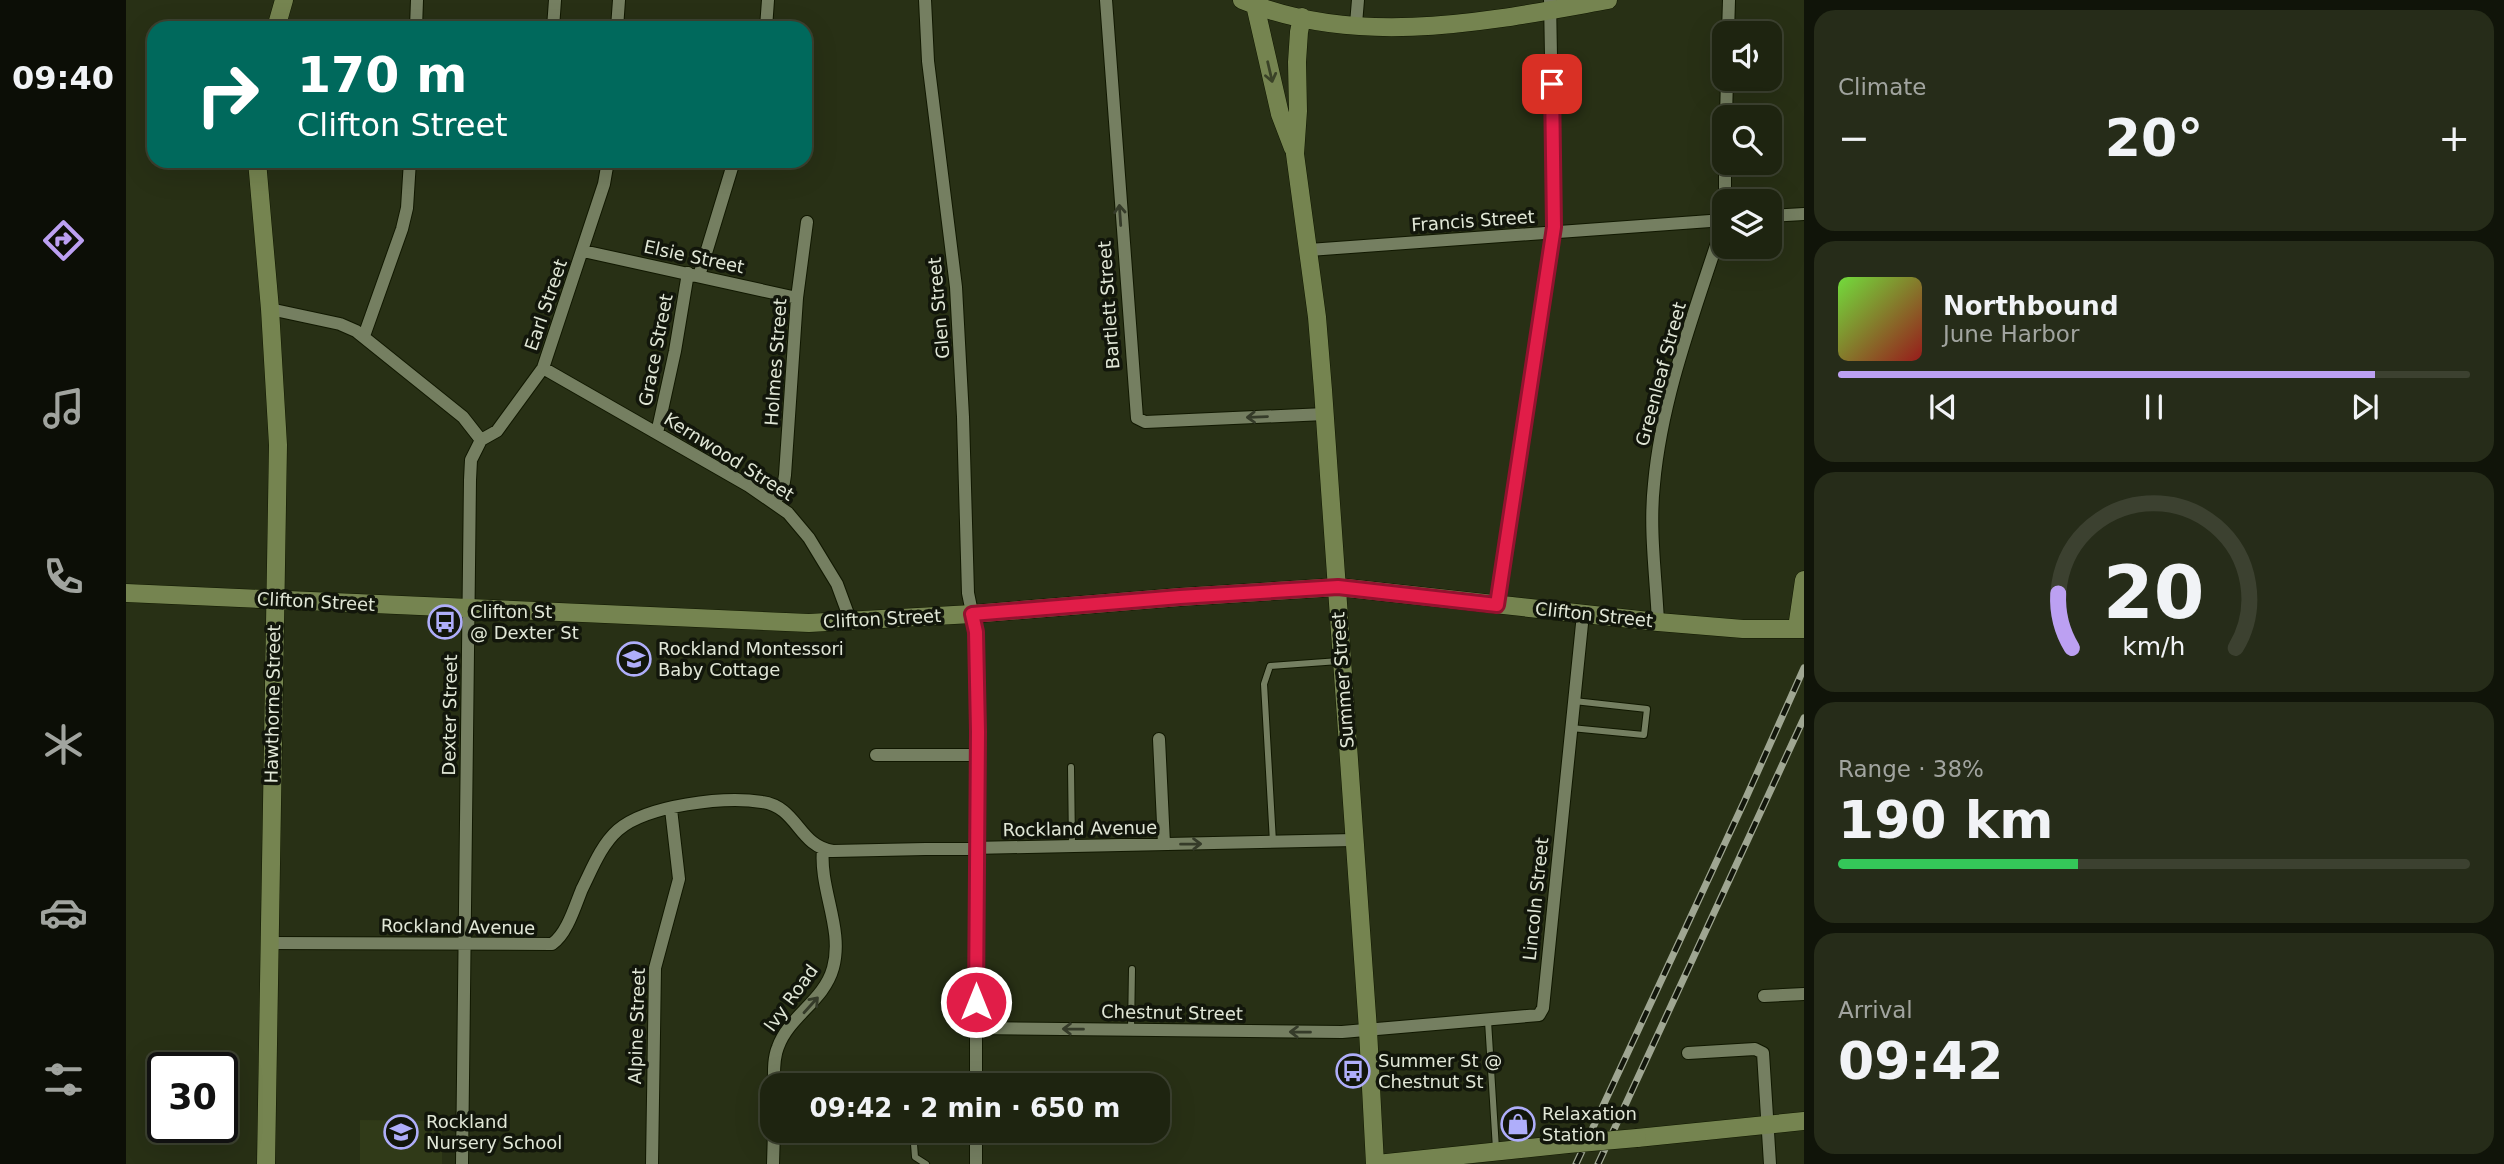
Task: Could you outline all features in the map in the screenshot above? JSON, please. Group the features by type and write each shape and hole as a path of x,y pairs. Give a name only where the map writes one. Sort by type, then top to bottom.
{"street":[{"path":"278,21 285,0"},
{"path":"416,21 417,0"},
{"path":"554,21 555,0"},
{"path":"618,21 619,0"},
{"path":"766,21 768,0"},
{"name":"Glen Street","path":"925,0 929,61 958,314 964,417 968,593 976,632 976,1073"},
{"name":"Bartlett Street","path":"1106,0 1137,418 1145,422 1325,414"},
{"path":"1356,24 1358,0"},
{"path":"1249,3 1302,17 1356,24 1440,26 1550,5 1608,0"},
{"path":"1728,21 1729,0"},
{"name":"Summer Street","path":"1249,3 1280,114 1295,154 1317,317 1338,587 1376,1164"},
{"path":"1497,605 1553,233 1550,5"},
{"name":"Summer Street","path":"1295,154 1298,32 1302,17"},
{"name":"Hawthorne Street","path":"258,168 278,436 266,1164"},
{"path":"363,336 402,229 407,208 410,168"},
{"name":"Earl Street","path":"481,440 497,431 543,368 606,180 607,168"},
{"name":"Grace Street","path":"657,433 694,275 732,168"},
{"path":"1782,215 1804,214"},
{"name":"Francis Street","path":"1309,250 1712,221"},
{"name":"Holmes Street","path":"775,502 783,488 785,475 797,298 807,222"},
{"name":"Elsie Street","path":"583,251 797,298"},
{"name":"Greenleaf Street","path":"1658,622 1653,500 1656,467 1675,377 1712,258"},
{"path":"270,309 340,324 363,336 463,417 481,440"},
{"name":"Kernwood Street","path":"543,368 775,502 798,523 809,538 837,584 851,622"},
{"name":"Dexter Street","path":"462,1164 471,460 481,440"},
{"path":"1801,629 1804,580"},
{"name":"Clifton Street","path":"126,593 735,621 851,622 1338,587 1658,622 1743,629 1801,629"},
{"name":"Lincoln Street","path":"1368,1030 1533,1018 1543,1009 1583,614"},
{"path":"1159,739 1164,844"},
{"path":"876,755 978,755"},
{"name":"Rockland Avenue","path":"268,943 544,945 557,940 598,856 612,836 630,823 671,809 724,801 766,803 786,811 807,839 823,849 844,851 1354,840"},
{"name":"Alpine Street","path":"652,1164 655,968 679,878 671,809"},
{"name":"Ivy Road","path":"774,1073 780,1042 823,990 833,969 835,942 822,877 823,849"},
{"path":"1764,996 1804,994"},
{"name":"Chestnut Street","path":"976,1028 1342,1032 1368,1030"},
{"path":"1688,1053 1755,1049 1762,1051 1765,1058 1770,1164"},
{"path":"1376,1164 1804,1121"},
{"path":"774,1143 774,1164"},
{"path":"976,1143 976,1164"}],"lane":[{"path":"1273,842 1264,684 1270,666 1342,661"},
{"path":"1571,729 1644,735 1647,709 1574,701"},
{"path":"1071,767 1072,846"},
{"path":"1131,1030 1132,969"},
{"path":"1488,1021 1496,1151"},
{"path":"914,1144 915,1157 926,1164"}],"shaded area":[{"name":"Rockland Nursery School","path":"360,1120 442,1121 442,1164 360,1164"}],"railway":[{"path":"1576,1164 1804,668"},
{"path":"1598,1164 1804,718"}],"place":[{"name":"Clifton St @ Dexter St","path":"445,622"},
{"name":"Rockland Montessori Baby Cottage","path":"634,659"},
{"name":"Summer St @ Chestnut St","path":"1353,1071"},
{"name":"Relaxation Station","path":"1518,1124"},
{"name":"Rockland Nursery School","path":"401,1132"}],"route":[{"path":"976,1002 978,732 976,632 972,614 1338,587 1497,605 1554,227 1552,84"}]}
